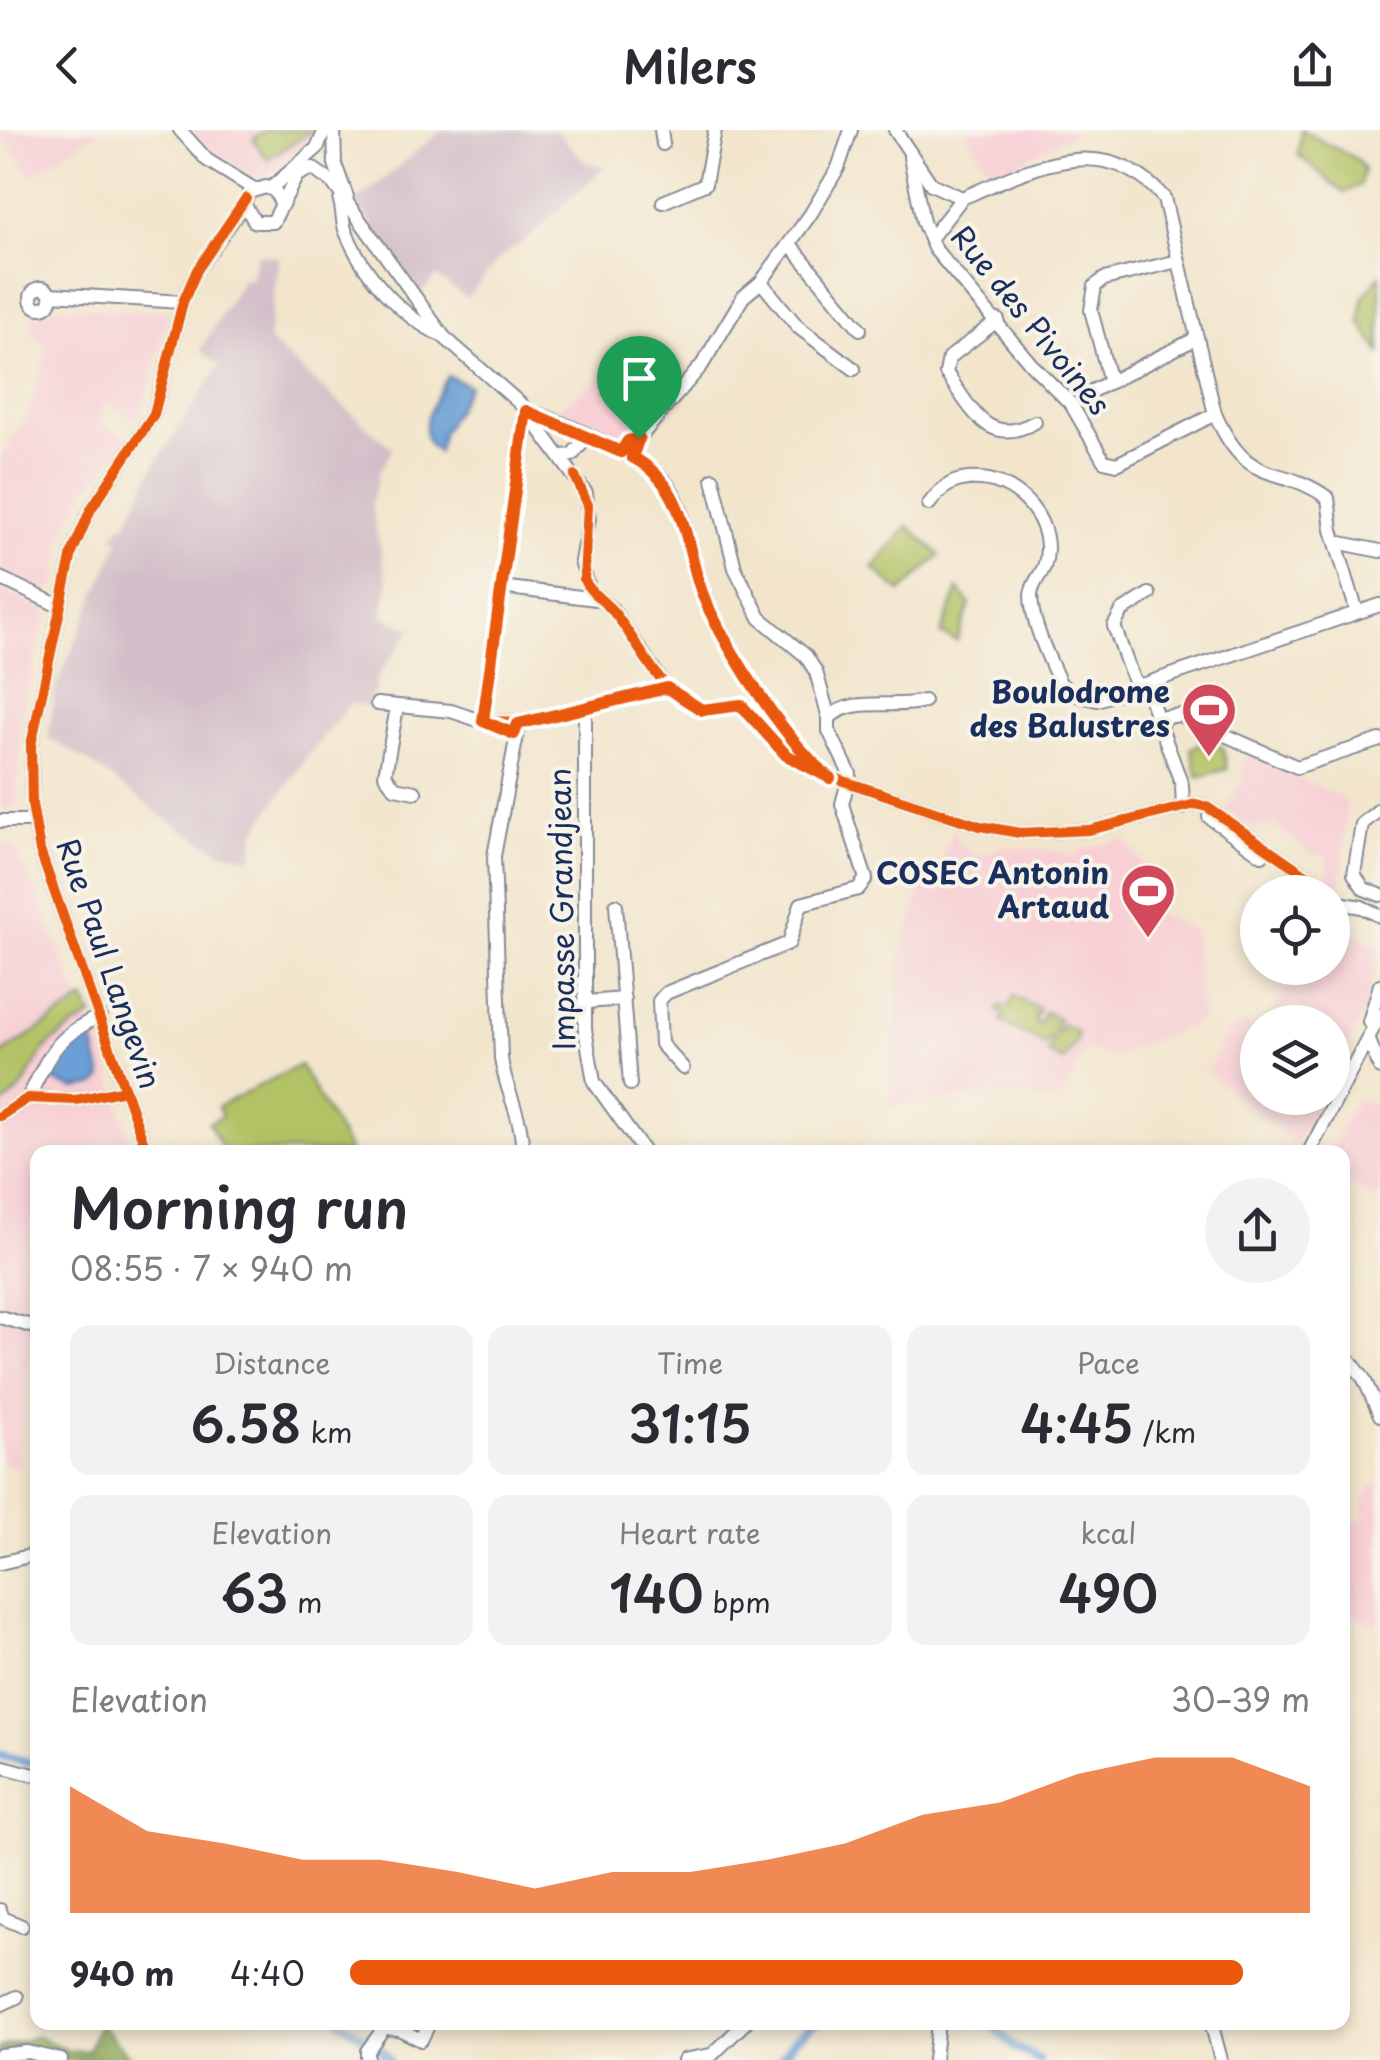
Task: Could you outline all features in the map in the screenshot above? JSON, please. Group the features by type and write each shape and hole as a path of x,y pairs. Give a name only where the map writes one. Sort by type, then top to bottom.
{"street":[{"path":"180,130 248,197 250,218 259,224 273,222 297,176 316,171 335,159"},
{"path":"248,197 271,188 314,150 325,130"},
{"path":"334,130 335,159 350,210"},
{"path":"663,202 705,184 715,130"},
{"path":"626,454 702,365 743,297 761,282 790,244 838,168 850,130"},
{"path":"894,130 931,184 962,198"},
{"path":"930,238 962,198 1066,145"},
{"path":"1108,146 1128,156 1154,180 1164,198 1216,414 1228,443 1248,462 1328,498 1336,542 1357,612"},
{"path":"314,150 335,159"},
{"path":"314,150 316,171 337,189 444,337 526,411 572,446 665,480"},
{"name":"Rue des Pivoines","path":"908,152 930,238 1031,364 1071,404 1104,461 1117,464 1216,414"},
{"path":"271,188 282,205"},
{"path":"337,189 343,227 380,287 420,324 444,337"},
{"name":"Rue Paul Langevin","path":"145,1145 40,852 34,821 32,745 59,606 82,526 154,414 183,302 201,261 248,197"},
{"name":"Rue Paul Langevin","path":"222,233 250,218"},
{"path":"790,244 860,329"},
{"path":"1110,382 1091,310 1095,286 1104,279 1178,261"},
{"path":"761,282 798,327 854,369"},
{"path":"54,298 183,302"},
{"path":"998,320 949,358 946,372 988,426 1018,431 1035,422"},
{"path":"1086,394 1197,338"},
{"path":"526,411 572,446 626,454 665,480 684,518 693,564 710,612 783,726 830,778"},
{"path":"483,721 526,411"},
{"path":"572,446 575,476 588,505 584,580 598,599 613,610 667,688 702,710 741,705 786,755 830,778 980,826 1020,834 1070,833 1196,804 1216,811 1303,875"},
{"path":"929,504 950,482 968,478 1005,483 1032,505 1044,535 1045,564 1032,598 1060,683 1070,693 1097,700 1380,605"},
{"path":"684,1068 661,1044 658,1001 714,972 789,943 800,904 858,889 866,879 842,804 850,774 828,732 830,718 806,656 760,618 735,568 714,479"},
{"path":"1336,542 1380,551"},
{"path":"0,578 59,606"},
{"path":"501,587 598,599"},
{"path":"1149,594 1122,610 1114,626 1138,686 1148,695 1157,718 1182,785 1183,808"},
{"path":"377,704 451,711 516,729 667,688"},
{"path":"830,718 850,706 905,707 924,701"},
{"path":"397,707 384,775 395,788 415,792"},
{"name":"Impasse Grandjean","path":"585,709 586,1002 594,1082 639,1145"},
{"path":"1157,718 1180,714 1297,767 1380,740"},
{"path":"516,729 494,856 501,1058 504,1079 517,1110 521,1145"},
{"path":"1183,808 1212,819 1289,875"},
{"path":"1350,883 1362,824 1378,808"},
{"path":"0,821 34,821"},
{"path":"1354,874 1377,894"},
{"path":"1350,897 1377,894"},
{"path":"1350,904 1380,916"},
{"path":"616,905 630,1084"},
{"path":"1380,985 1366,1035 1380,1068"},
{"path":"586,1002 624,999"},
{"path":"1313,1145 1380,1014"},
{"path":"0,1116 28,1098 54,1046 71,1030 100,1016"},
{"path":"28,1098 76,1100 125,1090"},
{"path":"0,1317 30,1326"},
{"path":"1350,1352 1371,1377 1380,1402"},
{"path":"1350,1357 1371,1377 1380,1415"},
{"path":"0,1563 30,1556"},
{"path":"0,1766 30,1774"},
{"path":"0,1910 3,1918 22,1926"},
{"path":"0,2005 17,1996"},
{"path":"367,2055 376,2037 385,2030"},
{"path":"399,2030 420,2040 426,2030"},
{"path":"684,2060 712,2056 738,2030"},
{"path":"934,2060 937,2030"},
{"path":"1214,2030 1221,2060"},
{"path":"0,2055 27,2052 61,2060"}],"shaded area":[{"path":"0,130 100,130 30,177"},
{"path":"193,130 320,130 315,139 263,177 242,172 203,144"},
{"path":"442,130 556,130 585,162 605,167 533,234 501,257 467,298 436,277 420,294 356,202"},
{"path":"973,130 1080,130 993,175 966,135"},
{"path":"257,254 279,257 268,341 393,449 380,470 371,504 388,585 382,616 412,629 378,675 370,708 351,703 309,754 255,832 252,858 220,851 182,830 89,762 48,738 55,689 119,540 114,537 120,524 125,526 156,463 220,365 200,350 243,278 250,281"},
{"path":"58,306 169,312 139,422 105,402 98,424 129,437 83,495 61,535 57,585 48,592 0,569 0,460 29,412 48,345 33,335 31,315"},
{"path":"627,356 665,380 666,386 652,416 636,432 613,443 553,413"},
{"path":"0,588 46,612 21,717 17,801 6,808 0,807"},
{"path":"1254,758 1347,800 1342,875 1329,875 1326,855 1313,855 1273,824 1254,829 1224,809 1244,779 1242,761"},
{"path":"953,829 960,846 980,856 1003,847 1065,852 1075,858 1080,850 1124,839 1157,882 1146,909 1194,930 1202,1021 1113,1057 1087,1048 1058,1106 1053,1100 977,1096 888,1107 901,956 929,864 939,867"},
{"path":"0,841 13,846 84,1011 98,1032 131,1145 30,1145 30,1339 19,1469 0,1461"},
{"path":"1350,931 1379,946 1366,1006 1350,1039 1350,1005 1278,1005 1288,985 1350,985"},
{"path":"1240,1025 1240,1099 1208,1073 1229,1029"},
{"path":"1356,1099 1380,1105 1380,1199 1350,1184 1350,1145 1333,1145"},
{"path":"1260,1115 1312,1115 1297,1145"},
{"path":"1380,1484 1380,1624 1350,1617 1350,1526 1365,1518 1362,1504 1372,1487"}],"green space":[{"path":"266,130 311,132 267,159 253,139"},
{"path":"1301,130 1356,159 1364,169 1360,185 1344,193 1298,155"},
{"path":"1380,275 1380,353 1360,322 1363,298"},
{"path":"908,526 940,555 901,592 873,568"},
{"path":"958,589 970,605 957,641 941,634"},
{"name":"Boulodrome des Balustres","path":"1206,739 1223,747 1227,769 1198,777 1191,749"},
{"path":"1014,996 1039,1009 1034,1022 1039,1024 1045,1012 1059,1019 1054,1032 1058,1034 1062,1024 1078,1033 1063,1061 1048,1053 1054,1040 1050,1038 1046,1045 1001,1022 1001,1005 1008,1008"},
{"path":"85,999 92,1016 50,1044 20,1090 0,1106 0,1055"},
{"path":"300,1065 346,1145 220,1145 209,1123 222,1116 218,1107"},
{"path":"96,2030 105,2030 133,2060 0,2060 0,2048 37,2036 67,2050 88,2051"}],"water":[{"path":"448,376 469,386 442,434 438,452 426,436 426,426"},
{"path":"86,1036 94,1043 102,1078 96,1085 75,1089 53,1081 63,1055"}],"waterway":[{"path":"0,1755 30,1763"},
{"path":"353,2030 378,2046 389,2060"},
{"path":"780,2060 807,2030"},
{"path":"998,2030 1014,2047 1039,2060"}],"cycle path":[{"path":"145,1145 40,851 32,804 31,745 72,553 91,509 154,414 183,302 197,270 246,198"},
{"path":"526,411 483,721 533,722 667,688"},
{"path":"575,476 588,505 584,580 616,615 659,678 692,708 741,705 786,755 810,770 980,826 1020,833 1089,830 1196,804 1207,807 1306,875"},
{"path":"0,1116 28,1098 76,1100 125,1090"}],"place":[{"name":"Boulodrome des Balustres","path":"1209,759"},
{"name":"COSEC Antonin Artaud","path":"1148,940"}],"route":[{"path":"526,411 621,452 628,441 639,438 632,457 665,480 675,497 710,612 783,726 802,752 830,778 786,755 741,705 692,708 667,688 518,724 514,734 483,721 526,411"}]}
